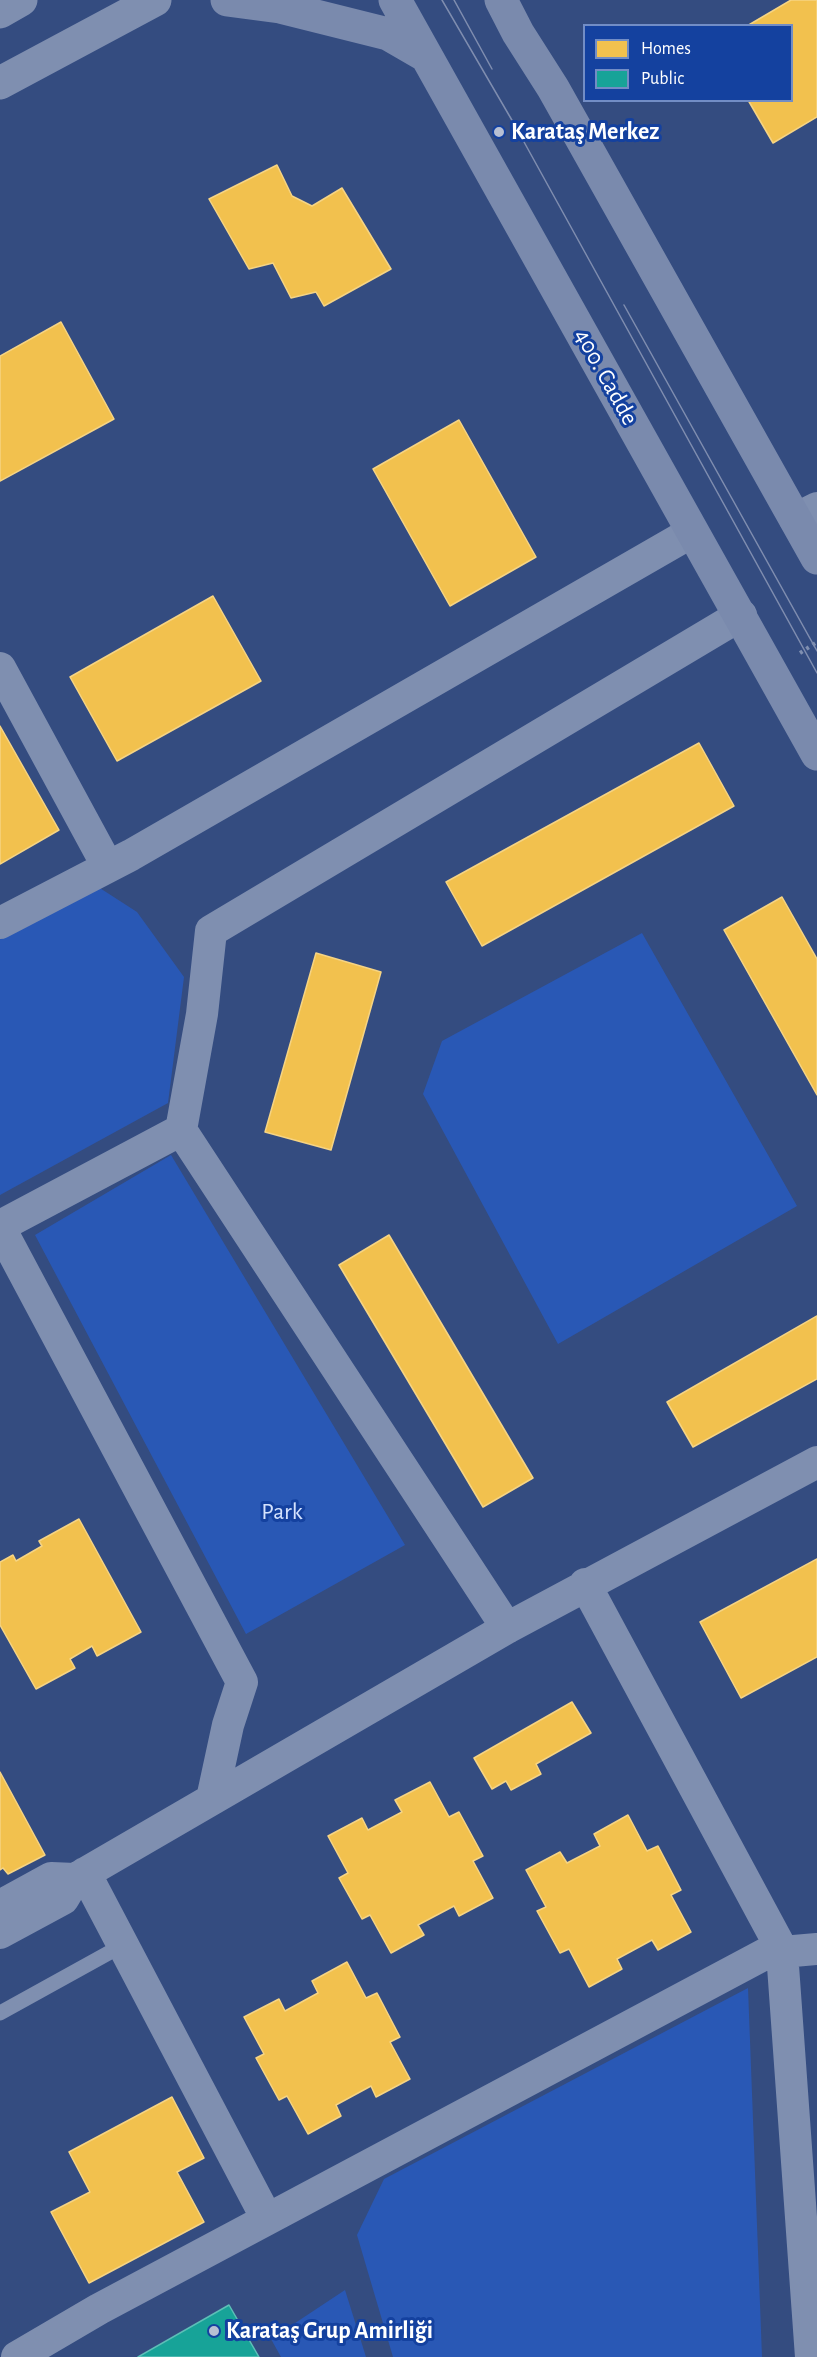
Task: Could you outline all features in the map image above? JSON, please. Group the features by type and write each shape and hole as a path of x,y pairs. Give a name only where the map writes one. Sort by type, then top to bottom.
{"main road":[{"path":"227,0 280,7 388,34 427,56"},
{"name":"400. Cadde","path":"395,0 817,754"},
{"path":"501,0 518,33 806,514 817,558"},
{"path":"518,33 521,0"}],"street":[{"path":"0,12 21,0"},
{"path":"0,83 155,0"},
{"path":"0,923 108,867 692,532"},
{"path":"507,1628 181,1130 202,1014 212,931 741,615"},
{"path":"0,668 108,867"},
{"path":"181,1130 0,1227 242,1682 228,1725 212,1799"},
{"path":"0,1933 63,1899 80,1876 507,1628 585,1584 817,1462"},
{"path":"585,1584 781,1949 811,2357"},
{"path":"0,1905 51,1878 80,1876"},
{"path":"80,1876 123,1945 267,2219"},
{"path":"17,2357 99,2309 267,2219 781,1949 817,1949"}],"lane":[{"path":"0,2013 123,1945"}],"green space":[{"path":"92,883 137,912 184,977 168,1103 0,1195 0,933"},
{"path":"642,933 797,1206 558,1344 423,1094 442,1041"},
{"name":"Park","path":"171,1155 405,1545 246,1634 35,1235"},
{"path":"748,1988 762,2357 393,2357 357,2235 384,2179"},
{"path":"345,2290 366,2357 281,2357 271,2339"}],"building: Homes":[{"path":"791,0 817,0 817,117 773,143 749,102 793,102 793,24 750,24"},
{"path":"277,165 292,196 312,206 342,188 391,269 324,306 316,292 291,298 273,263 249,269 209,199"},
{"path":"61,322 114,419 0,481 0,356"},
{"path":"459,420 536,557 450,606 373,469"},
{"path":"213,596 261,681 117,761 70,677"},
{"path":"0,726 59,830 0,864"},
{"path":"699,743 734,806 482,946 446,882"},
{"path":"782,897 817,959 817,1095 724,930"},
{"path":"316,953 381,972 331,1150 265,1132"},
{"path":"389,1235 533,1478 483,1507 339,1265"},
{"path":"817,1316 817,1379 693,1447 667,1402"},
{"path":"79,1519 141,1632 97,1656 92,1646 70,1659 75,1668 36,1689 0,1625 0,1562 13,1555 16,1561 42,1546 39,1541"},
{"path":"817,1559 817,1657 741,1698 700,1622"},
{"path":"572,1702 591,1733 536,1764 541,1774 511,1790 506,1781 492,1789 474,1758"},
{"path":"0,1772 45,1855 8,1874 3,1868 0,1870"},
{"path":"430,1782 449,1817 459,1812 483,1856 473,1861 493,1898 459,1916 454,1906 418,1925 424,1935 391,1953 370,1915 362,1919 339,1878 348,1873 328,1836 362,1818 368,1830 402,1812 395,1800"},
{"path":"628,1815 647,1851 658,1846 681,1890 671,1895 691,1932 658,1950 652,1940 617,1959 622,1969 589,1987 569,1949 560,1953 537,1911 546,1907 526,1870 560,1852 567,1863 600,1846 594,1834"},
{"path":"347,1962 366,1998 377,1993 400,2037 390,2042 410,2079 376,2097 371,2086 336,2105 341,2116 308,2134 287,2096 279,2100 256,2058 264,2054 244,2017 279,1999 285,2011 318,1993 312,1981"},
{"path":"172,2097 204,2158 177,2172 204,2222 89,2283 51,2212 90,2192 69,2152"}],"building: Public":[{"name":"Karataş Grup Amirliği","path":"229,2305 259,2357 138,2357"}],"tram line":[{"path":"442,0 513,122 817,673"},
{"path":"454,0 492,69"},
{"path":"624,305 817,651"}],"place":[{"name":"Karataş Merkez","path":"499,132"},
{"name":"Karataş Grup Amirliği","path":"214,2331"}]}
